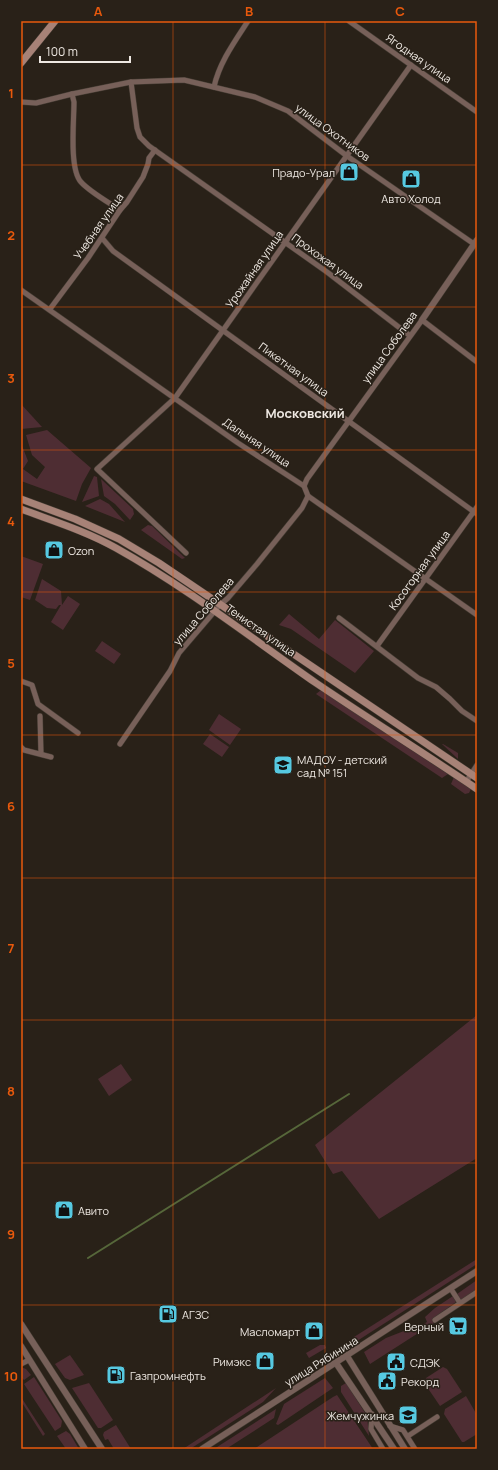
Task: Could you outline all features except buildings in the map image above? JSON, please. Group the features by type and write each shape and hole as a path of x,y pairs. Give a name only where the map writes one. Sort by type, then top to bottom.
{"main road":[{"path":"21,63 55,21"},
{"name":"Тенистая улица","path":"21,499 75,519 119,540 159,563 474,776"},
{"name":"Тенистая улица","path":"21,509 72,527 115,547 153,570 215,611 318,684 477,789"}],"street":[{"path":"214,86 216,76 248,21"},
{"name":"Ягодная улица","path":"349,21 477,112"},
{"name":"Урожайная улица","path":"186,553 97,470 175,398 411,65"},
{"name":"улица Охотников","path":"21,102 36,103 130,82 184,80 256,97 288,111 347,156 475,242"},
{"name":"Прохожая улица","path":"130,82 137,128 140,137 149,146 327,272 409,335"},
{"path":"72,94 74,102 74,163 78,178 82,184 120,210"},
{"name":"Учебная улица","path":"50,309 127,202 143,177 149,158 155,150"},
{"name":"Пикетная улица","path":"102,238 114,251 476,511"},
{"name":"улица Соболева","path":"304,486 307,479 409,335 422,320 475,242"},
{"name":"Дальняя улица","path":"21,290 238,443 304,486"},
{"path":"422,320 477,362"},
{"path":"304,486 308,496 477,615"},
{"name":"улица Соболева","path":"120,744 170,671 179,653 257,564 302,508 308,496"},
{"name":"Косогорная улица","path":"377,646 425,578 476,511"},
{"path":"339,618 418,678 436,687 462,711 477,721"},
{"path":"21,681 32,685 38,704 78,733"},
{"path":"40,716 41,754"},
{"path":"21,747 24,750 51,758"},
{"path":"466,782 474,776 477,765"},
{"name":"улица Рябинина","path":"202,1449 477,1272"},
{"path":"450,1289 460,1303"},
{"path":"435,1320 477,1292"},
{"path":"21,1324 102,1449"},
{"path":"21,1346 85,1449"},
{"path":"347,1356 405,1449"},
{"path":"21,1364 29,1360"},
{"path":"336,1363 372,1414 394,1449"},
{"path":"372,1414 371,1429 383,1449"},
{"path":"408,1436 436,1417"},
{"path":"390,1426 403,1430 415,1449"}],"shaded area":[{"path":"21,404 42,427 21,429"},
{"path":"47,430 91,468 82,484 76,501 21,481 21,443 28,461 23,469 37,479 45,467 32,455 26,435"},
{"path":"94,476 97,477 99,496 82,502"},
{"path":"101,479 133,509 134,514 130,520 115,504 104,496"},
{"path":"100,499 109,504 125,522 85,506"},
{"path":"148,525 152,526 185,558 182,559 141,530"},
{"path":"21,556 43,564 30,600 21,597"},
{"path":"42,579 61,591 62,605 68,596 80,604 63,630 51,622 61,605 59,605 56,609 47,608 35,600"},
{"path":"289,614 319,639 335,620 374,651 355,673 291,629 279,625"},
{"path":"102,641 121,654 114,664 95,651"},
{"path":"321,690 448,774 442,778 316,694"},
{"path":"219,714 241,729 230,745 209,730"},
{"path":"210,734 229,747 222,757 203,744"},
{"path":"442,744 458,753 458,759"},
{"path":"454,777 471,789 469,793 465,794 451,784"},
{"path":"477,1015 477,1158 379,1219 342,1171 333,1174 315,1145"},
{"path":"121,1064 132,1080 109,1096 98,1079"},
{"path":"477,1259 477,1264 357,1341 354,1337"},
{"path":"477,1280 477,1289 461,1300 457,1294"},
{"path":"453,1296 456,1302 432,1319 434,1323 370,1364 364,1352 386,1338 409,1329 411,1332 427,1322 425,1317"},
{"path":"320,1345 325,1345 326,1348 309,1358 306,1353"},
{"path":"70,1355 84,1375 70,1380 65,1378 55,1364"},
{"path":"21,1367 26,1369 31,1375 24,1380 21,1377"},
{"path":"443,1367 447,1369 462,1392 440,1406 425,1384 426,1378"},
{"path":"34,1377 62,1421 61,1427 55,1431 24,1384"},
{"path":"325,1378 333,1388 278,1425 276,1424 284,1404"},
{"path":"89,1383 113,1420 101,1428 98,1428 72,1388"},
{"path":"346,1383 367,1416 369,1436 341,1392 341,1386"},
{"path":"276,1388 263,1402 190,1449 183,1449"},
{"path":"337,1395 373,1449 254,1449 333,1397"},
{"path":"466,1396 477,1415 477,1434 462,1442 444,1414 445,1409"},
{"path":"21,1397 45,1434 43,1436 21,1401"},
{"path":"276,1409 274,1418 226,1449 214,1449"},
{"path":"116,1425 131,1449 114,1449 108,1439 105,1440 103,1435 104,1432"},
{"path":"66,1431 70,1434 79,1449 66,1449 57,1436"}],"waterway":[{"path":"88,1258 349,1094"}],"place":[{"name":"Прадо-Урал","path":"349,172"},
{"name":"Авто Холод","path":"411,179"},
{"name":"Ozon","path":"54,550"},
{"name":"МАДОУ - детский сад № 151","path":"283,765"},
{"name":"Авито","path":"64,1210"},
{"name":"АГЗС","path":"168,1314"},
{"name":"Верный","path":"458,1326"},
{"name":"Масломарт","path":"314,1331"},
{"name":"Римэкс","path":"265,1361"},
{"name":"СДЭК","path":"396,1362"},
{"name":"Газпромнефть","path":"116,1375"},
{"name":"Рекорд","path":"387,1381"},
{"name":"Жемчужинка","path":"408,1415"}],"district":[{"name":"Московский","path":"305,413"}]}
